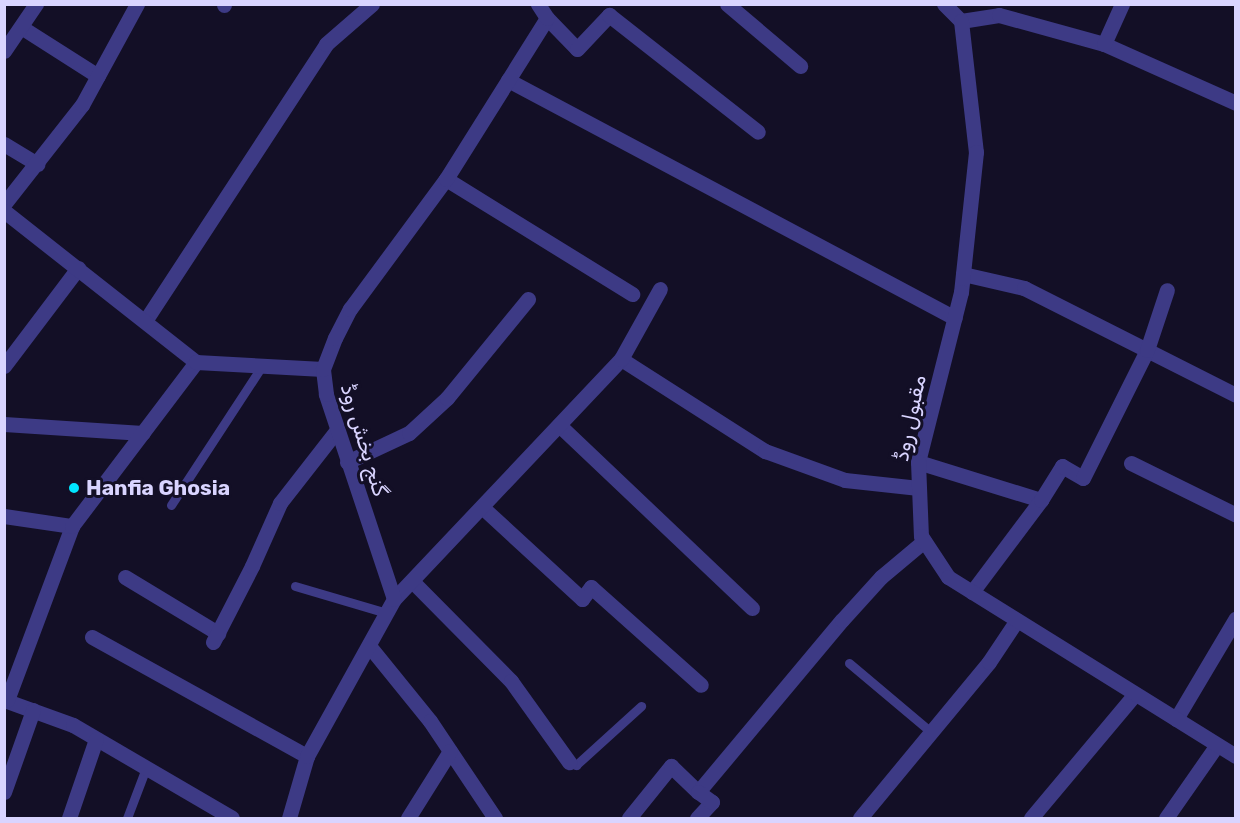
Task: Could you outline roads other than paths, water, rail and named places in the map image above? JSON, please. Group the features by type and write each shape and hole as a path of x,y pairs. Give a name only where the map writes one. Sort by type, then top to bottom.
{"street":[{"path":"4,51 36,4"},
{"path":"4,204 82,105 137,4"},
{"path":"145,321 326,44 372,4"},
{"path":"538,4 547,18 577,49 609,15 758,132"},
{"path":"727,4 800,66"},
{"path":"944,4 962,21 999,15 1104,44 1236,103"},
{"path":"1104,44 1122,4"},
{"name":"گنج بخش روڈ","path":"390,606 326,394 323,369 334,338 350,309 446,179 547,18"},
{"name":"مقبول روڈ","path":"962,21 976,152 963,274 955,318 918,462 921,536 948,577 1236,756"},
{"path":"21,27 98,76"},
{"path":"508,80 955,318"},
{"path":"4,144 37,164"},
{"path":"446,179 632,294"},
{"path":"4,211 196,362 323,369"},
{"path":"4,366 78,268"},
{"path":"963,274 1024,288 1236,394"},
{"path":"289,819 307,756 370,647 390,606 621,359 660,289"},
{"path":"972,592 1041,500 1062,466 1083,478 1147,350 1167,290"},
{"path":"347,462 409,433 447,398 528,299"},
{"path":"621,359 765,451 845,480 919,488"},
{"path":"196,362 72,526 6,700 73,725 232,819"},
{"path":"4,424 143,433"},
{"path":"559,425 752,608"},
{"path":"125,577 216,638 280,503 337,430"},
{"path":"918,462 1041,500"},
{"path":"1131,463 1236,515"},
{"path":"482,507 582,599 591,587 701,685"},
{"path":"4,516 72,526"},
{"path":"698,792 842,620 881,577 924,541"},
{"path":"411,581 511,681 569,762"},
{"path":"1176,719 1236,618"},
{"path":"860,819 989,662 1017,620"},
{"path":"92,637 307,756"},
{"path":"370,647 430,721 495,819"},
{"path":"1031,819 1135,694"},
{"path":"4,792 33,710"},
{"path":"69,819 96,739"},
{"path":"1167,819 1217,745"},
{"path":"408,819 450,751"},
{"path":"629,819 671,766 712,802 697,819"}],"lane":[{"path":"171,505 262,366"},
{"path":"295,586 390,606"},
{"path":"849,663 932,732"},
{"path":"569,762 576,765 641,706"},
{"path":"127,819 146,768"}],"place":[{"name":"Hanfia Ghosia","path":"74,488"}]}
